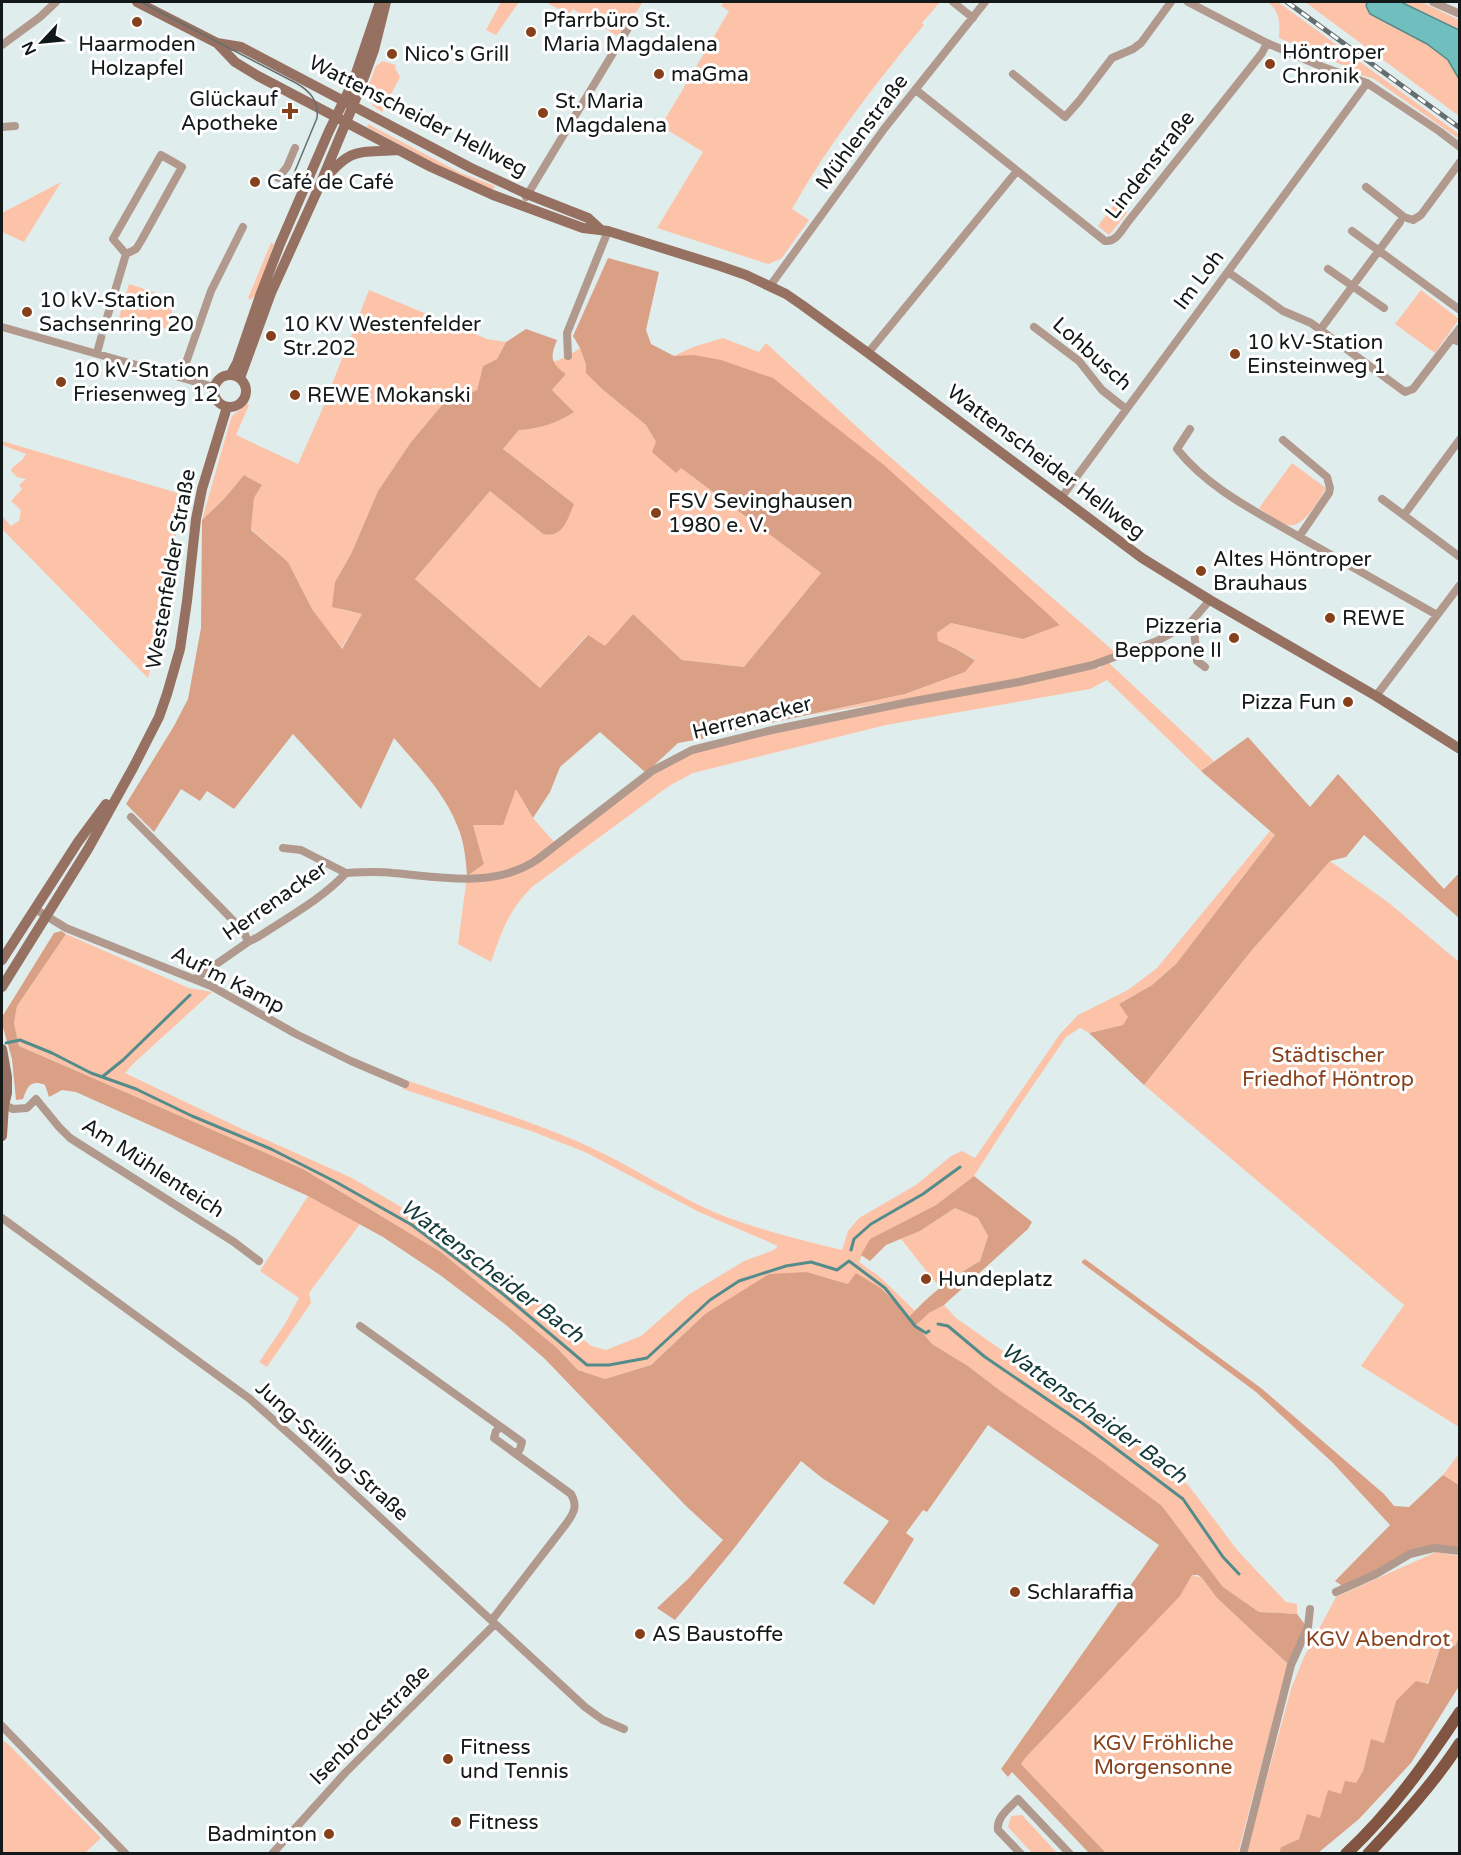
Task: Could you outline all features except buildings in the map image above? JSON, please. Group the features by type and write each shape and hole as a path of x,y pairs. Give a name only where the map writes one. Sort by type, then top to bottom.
{"main road":[{"name":"Wattenscheider Hellweg","path":"138,2 217,43 236,62 253,73 450,176 523,207 583,228 604,230 746,275 802,304 1142,558 1376,696 1460,749"},
{"path":"348,104 353,82 380,2"},
{"path":"235,376 237,363 273,259 374,50 386,2"},
{"name":"Wattenscheider Hellweg","path":"217,43 240,46 471,168 527,194 588,218 604,230"},
{"path":"235,376 319,187 341,119"},
{"name":"Wattenscheider Hellweg","path":"319,187 345,157 359,152 399,150"},
{"path":"235,376 246,386 246,397 240,404 227,407 216,399 214,387 221,378 235,376"},
{"name":"Westenfelder Straße","path":"2,987 88,849 159,717 180,650 188,601 196,519 202,489 227,407"},
{"name":"Westenfelder Straße","path":"2,960 78,842 133,768"},
{"path":"2,1055 7,1077 7,1093 3,1102 2,1136"},
{"path":"1346,1854 1381,1818 1409,1784 1460,1712"},
{"path":"1368,1854 1418,1798 1460,1743"}],"street":[{"path":"2,45 56,2"},
{"path":"953,2 973,18"},
{"name":"Mühlenstraße","path":"770,286 871,146 985,2"},
{"path":"1013,74 1065,117 1112,58 1141,43 1171,2"},
{"path":"1188,2 1267,43 1367,83 1460,147"},
{"path":"1433,2 1460,14"},
{"path":"523,207 527,194 630,25"},
{"name":"Lindenstraße","path":"916,90 1105,241 1110,242 1127,224 1262,53 1267,43"},
{"name":"Im Loh","path":"1061,498 1367,83"},
{"path":"2,127 15,126"},
{"path":"278,178 287,167 296,148"},
{"path":"106,321 126,254 136,249 182,167 161,154 113,239 126,254"},
{"path":"1366,187 1404,217 1413,220 1421,215 1460,162"},
{"path":"868,353 1017,171"},
{"path":"1320,330 1400,222"},
{"path":"182,377 211,291 243,227"},
{"path":"568,356 567,333 604,230"},
{"path":"1352,231 1460,310"},
{"path":"1328,269 1384,308"},
{"path":"1228,272 1283,311 1311,323 1405,392 1413,389 1460,328"},
{"path":"2,327 214,387"},
{"name":"Lohbusch","path":"1034,327 1079,361 1102,390 1126,409"},
{"path":"97,353 101,338"},
{"path":"1451,339 1460,342"},
{"path":"1190,429 1177,449 1191,466 1217,488 1437,615"},
{"path":"1404,515 1460,439"},
{"path":"1283,440 1327,477 1330,488 1329,493 1299,537"},
{"path":"1382,499 1460,557"},
{"path":"1376,696 1460,585"},
{"name":"Herrenacker","path":"283,848 301,850 346,873 372,872 455,878 491,877 510,873 538,859 652,771 692,750 772,730 1019,682 1089,666 1157,640 1190,623 1210,600"},
{"path":"1190,623 1194,629 1197,661 1205,668"},
{"path":"131,817 244,932 248,942"},
{"name":"Herrenacker","path":"195,979 318,898 346,873"},
{"name":"Auf'm Kamp","path":"35,909 66,928 211,986 296,1034 405,1084"},
{"name":"Am Mühlenteich","path":"3,1102 13,1109 27,1108 36,1099 70,1138 234,1242 258,1261"},
{"name":"Jung-Stilling-Straße","path":"2,1218 250,1399 585,1707 603,1720 624,1729"},
{"path":"360,1326 522,1442 516,1454"},
{"name":"Isenbrockstraße","path":"272,1854 345,1773 493,1622 566,1524 575,1508 575,1501 571,1494 494,1438 501,1426"},
{"path":"1336,1592 1376,1574 1410,1554 1434,1548 1460,1551"},
{"path":"1243,1854 1288,1675 1308,1627 1310,1609"},
{"path":"2,1726 126,1854"},
{"path":"1021,1854 998,1830 997,1825 1004,1813 1018,1799 1070,1854"}],"green space":[{"path":"501,2 519,2 496,35 486,30"},
{"path":"545,2 643,2 619,37 573,9 569,14"},
{"path":"724,2 940,2 922,23 924,25 888,69 821,161 792,209 809,220 781,259 768,264 657,228 703,152 661,126 729,11 721,6"},
{"path":"1268,2 1278,2 1459,134 1459,139 1374,79 1355,73 1352,69 1279,38 1278,18"},
{"path":"1305,2 1422,2 1459,20 1459,116"},
{"path":"383,61 396,65 395,68 400,77 382,112 373,106 366,92 376,66"},
{"path":"368,124 461,173 495,186 493,190 436,164 367,127"},
{"path":"61,182 24,242 2,232 2,213"},
{"path":"1115,203 1127,213 1109,235 1098,226"},
{"path":"271,243 274,244 257,294 250,300 248,298"},
{"path":"129,284 175,299 167,329 162,328 159,338 150,336 150,333 117,324"},
{"path":"369,290 487,339 506,342 497,359 483,366 477,390 443,404 411,442 378,491 351,554 335,582 342,610 362,614 341,649 312,609 288,562 251,529 254,498 262,485 244,475 202,520 232,416 247,404 249,405 236,435 298,464"},
{"path":"1421,290 1459,319 1435,353 1395,324"},
{"path":"723,338 759,352 766,343 881,449 1116,653 1102,660 1004,683 810,715 905,694 965,672 975,659 938,641 937,633 951,623 1023,639 1060,624 674,356 693,347"},
{"name":"FSV Sevinghausen 1980 e. V.","path":"580,348 587,373 602,389 646,425 656,442 681,468 821,573 744,667 682,660 633,614 605,647 587,635 540,688 415,579 490,491 543,534 555,533 563,526 574,504 503,449 519,430 548,425 574,412 552,390 566,374 553,362"},
{"path":"2,441 181,494 167,608 148,678 2,529 2,516 11,526 19,521 21,510 11,501 22,489 19,485 26,479 17,477 11,471 26,454 2,445"},
{"path":"1292,463 1326,488 1305,518 1294,525 1288,525 1259,508"},
{"path":"1105,663 1109,663 1214,761 1201,771 1107,680 1090,689 886,725 693,773 669,786 532,887 511,913 491,962 458,944 467,876 484,863 473,825 516,788 533,818 554,842 672,762 687,755 718,745 947,697 1039,681 1096,667 1099,669"},
{"path":"1270,831 1275,835 1176,964 1152,985 1119,1004 1129,1017 1123,1025 1089,1033 1080,1028 1066,1037 974,1176 936,1205 870,1239 859,1262 880,1277 915,1311 909,1317 882,1289 848,1284 807,1272 705,1314 651,1365 605,1379 578,1370 556,1347 441,1252 303,1169 19,1046 14,1023 17,1006 66,934 189,988 212,992 125,1073 352,1178 430,1224 540,1303 591,1346 606,1350 641,1336 688,1295 744,1261 774,1250 778,1246 699,1212 585,1152 531,1131 403,1089 406,1080 568,1137 714,1212 773,1232 842,1250 848,1231 859,1218 916,1185 951,1156 962,1151 975,1158 1060,1034 1078,1015 1128,990 1157,968"},
{"name":"Städtischer Friedhof Höntrop","path":"1330,861 1389,903 1459,962 1459,1427 1361,1366 1404,1305 1144,1085 1252,950"},
{"path":"308,1196 360,1224 309,1293 311,1303 267,1367 259,1362 285,1324 299,1298 260,1271"},
{"path":"955,1208 978,1218 988,1236 980,1261 949,1279 940,1288 901,1239 920,1231"},
{"path":"944,1305 956,1318 1164,1464 1189,1486 1238,1551 1286,1602 1297,1604 1297,1614 1259,1612 1223,1587 1162,1506 968,1366 932,1344 915,1324"},
{"path":"1459,1454 1459,1485 1443,1475"},
{"name":"KGV Abendrot","path":"1436,1552 1459,1556 1459,1637 1455,1646 1442,1642 1427,1684 1396,1701 1384,1743 1371,1740 1363,1771 1356,1784 1341,1794 1320,1818 1302,1830 1299,1839 1281,1847 1279,1853 1246,1854 1291,1689 1304,1657 1336,1597"},
{"name":"KGV Fröhliche Morgensonne","path":"1192,1575 1202,1578 1217,1598 1288,1664 1238,1853 1106,1853 1021,1764 1179,1596"},
{"path":"2,1740 101,1838 85,1853 2,1853"},
{"path":"1022,1815 1057,1853 1032,1853 1008,1827 1011,1816"}],"shaded area":[{"path":"608,258 659,272 646,330 651,344 674,356 694,355 721,360 773,378 884,465 1060,625 1023,639 951,623 937,633 938,641 975,660 965,672 905,694 733,731 730,726 711,733 706,738 678,743 646,773 600,732 560,767 550,792 533,818 516,789 503,825 473,825 484,864 467,876 463,844 452,813 429,779 394,738 361,809 293,734 234,809 207,791 200,801 181,789 154,832 126,804 188,699 201,628 202,520 244,475 262,485 254,498 251,530 288,562 312,609 342,649 362,614 332,607 335,582 351,554 378,491 411,442 443,404 477,390 483,366 497,359 506,342 526,329 557,340 553,351 554,363 566,374 552,390 574,412 548,425 519,430 503,449 574,504 560,530 550,535 543,534 490,491 415,579 540,688 588,635 605,646 633,614 682,660 744,667 821,573 681,468 676,473 652,452 656,442 646,425 586,373 586,365 573,336"},
{"path":"1248,737 1310,807 1338,774 1444,889 1459,873 1459,918 1364,835 1346,857 1330,861 1252,950 1144,1085 1089,1033 1123,1025 1128,1017 1119,1004 1152,985 1176,964 1275,835 1201,771"},
{"path":"61,931 66,934 17,1006 14,1023 19,1046 303,1169 441,1252 556,1347 578,1370 605,1379 651,1365 705,1314 769,1274 807,1272 848,1284 856,1273 882,1289 909,1317 942,1286 980,1261 988,1236 978,1218 955,1208 920,1231 886,1245 870,1261 861,1255 870,1239 936,1205 974,1176 1032,1222 1028,1229 944,1305 929,1313 916,1325 932,1344 968,1366 1162,1506 1223,1587 1259,1612 1297,1614 1307,1627 1288,1664 1217,1598 1202,1578 1192,1575 1180,1596 1021,1764 1106,1853 1089,1853 1012,1772 1008,1777 1001,1769 1159,1545 988,1425 927,1512 923,1510 906,1533 914,1539 874,1605 843,1583 889,1521 822,1478 801,1461 732,1551 675,1620 657,1608 688,1579 723,1540 686,1506 545,1359 506,1325 440,1275 383,1237 308,1196 76,1092 62,1090 49,1097 45,1085 36,1083 28,1088 23,1099 16,1100 12,1059 2,1017 54,933"},
{"path":"1085,1259 1261,1388 1384,1494 1394,1506 1409,1507 1443,1475 1459,1485 1459,1548 1404,1555 1344,1587 1335,1581 1390,1525 1333,1463 1256,1392 1082,1263"},
{"path":"1459,1637 1459,1686 1411,1763 1359,1819 1318,1853 1279,1853 1281,1847 1299,1839 1307,1814 1320,1818 1328,1790 1341,1794 1345,1781 1356,1783 1363,1771 1371,1739 1384,1743 1396,1701 1416,1681 1428,1684 1442,1642 1455,1646"}],"water":[{"path":"1367,2 1401,2 1459,30 1459,79 1448,60 1427,44 1370,14 1366,6"}],"waterway":[{"path":"102,1077 123,1060 190,995"},
{"name":"Wattenscheider Bach","path":"6,1043 20,1040 52,1053 91,1073 136,1089 192,1116 271,1149 336,1182 412,1225 503,1294 587,1365 609,1365 647,1358 710,1300 739,1281 786,1266 811,1262 837,1270 849,1261 885,1288 915,1326 926,1333 929,1331"},
{"path":"851,1250 854,1239 871,1224 923,1194 960,1167"},
{"name":"Wattenscheider Bach","path":"938,1324 948,1326 985,1357 1082,1423 1183,1499 1223,1557 1239,1574"}],"tunnel":[{"path":"101,338 106,321"}],"tram line":[{"path":"141,2 296,83 309,93 317,106 317,118 290,183"}],"railway":[{"path":"1287,2 1460,128"}],"place":[{"name":"Haarmoden Holzapfel","path":"137,22"},
{"name":"Pfarrbüro St. Maria Magdalena","path":"531,32"},
{"name":"Nico's Grill","path":"392,54"},
{"name":"Höntroper Chronik","path":"1270,64"},
{"name":"maGma","path":"659,74"},
{"name":"Glückauf Apotheke","path":"290,111"},
{"name":"St. Maria Magdalena","path":"543,113"},
{"name":"Café de Café","path":"255,182"},
{"name":"10 kV-Station Sachsenring 20","path":"27,312"},
{"name":"10 KV Westenfelder Str.202","path":"271,336"},
{"name":"10 kV-Station Einsteinweg 1","path":"1235,354"},
{"name":"10 kV-Station Friesenweg 12","path":"61,382"},
{"name":"REWE Mokanski","path":"295,395"},
{"name":"FSV Sevinghausen 1980 e. V.","path":"656,513"},
{"name":"Altes Höntroper Brauhaus","path":"1201,571"},
{"name":"REWE","path":"1330,618"},
{"name":"Pizzeria Beppone II","path":"1234,638"},
{"name":"Pizza Fun","path":"1348,702"},
{"name":"Hundeplatz","path":"926,1279"},
{"name":"Schlaraffia","path":"1015,1592"},
{"name":"AS Baustoffe","path":"640,1634"},
{"name":"Fitness und Tennis","path":"448,1759"},
{"name":"Fitness","path":"456,1822"},
{"name":"Badminton","path":"329,1834"}]}
